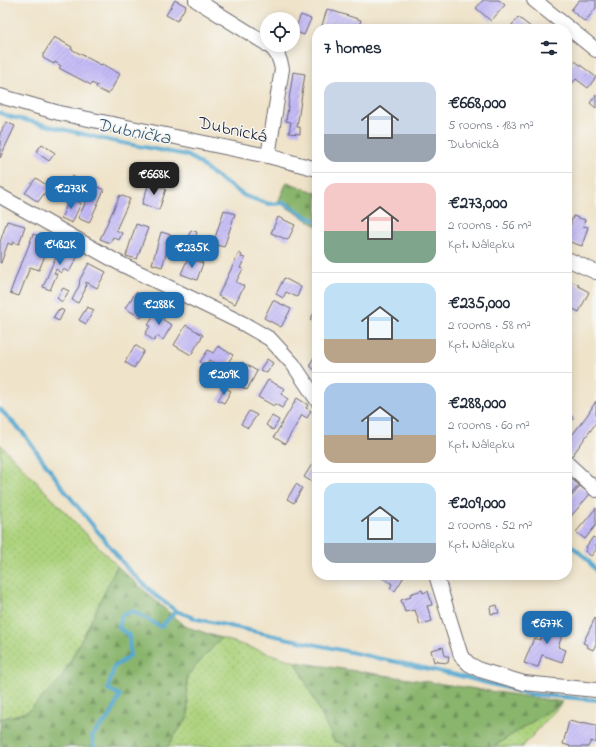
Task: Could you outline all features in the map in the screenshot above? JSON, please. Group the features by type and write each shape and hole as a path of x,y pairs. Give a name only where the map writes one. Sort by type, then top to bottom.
{"street":[{"path":"196,0 260,40"},
{"path":"534,0 564,24"},
{"path":"572,31 596,50"},
{"path":"268,156 282,69 279,56 276,52"},
{"name":"Dubnická","path":"0,96 59,113 268,156 312,168"},
{"path":"0,196 119,264 244,324 270,339 293,364 312,392"},
{"path":"572,261 596,272"},
{"path":"572,468 596,490"},
{"path":"438,580 462,656 469,664 480,670 524,684 596,690"}],"green space":[{"path":"287,182 312,191 312,223 278,202"},
{"path":"0,444 117,566 61,679 27,712 0,719"},
{"path":"117,566 184,626 221,638 187,676 188,717 167,747 0,747 0,719 27,712 61,679"},
{"path":"221,638 296,662 334,741 353,747 167,747 188,717 187,676"},
{"path":"296,662 563,702 493,747 353,747 334,741"},
{"path":"563,702 523,747 493,747"}],"building":[{"path":"175,0 186,6 177,21 166,15"},
{"path":"483,0 499,0 505,5 491,21 476,8"},
{"path":"579,0 596,0 596,8 585,22 571,10"},
{"path":"327,9 361,20 360,24 322,24"},
{"path":"301,15 311,19 304,35 300,33"},
{"path":"518,17 527,24 513,24"},
{"path":"54,37 72,47 71,49 120,74 108,94 96,88 97,86 92,83 91,85 59,68 61,66 55,62 54,64 43,58 43,55"},
{"path":"575,61 596,77 588,88 576,79 572,84 572,65"},
{"path":"293,72 305,74 297,127 300,127 300,134 289,133 291,122 286,121"},
{"path":"596,95 596,108 590,103"},
{"path":"6,122 15,126 0,158 0,134"},
{"path":"42,144 55,153 49,161 36,152"},
{"path":"72,176 87,184 80,199 65,191"},
{"path":"36,178 49,187 38,202 25,193"},
{"path":"149,183 166,189 159,210 142,204"},
{"path":"94,185 104,190 89,223 78,218"},
{"path":"120,195 130,199 116,230 122,233 119,240 113,237 110,243 100,239"},
{"path":"70,198 81,203 72,223 61,218"},
{"path":"224,210 235,214 224,247 213,244"},
{"path":"573,216 585,220 583,226 588,227 582,246 572,243"},
{"path":"278,217 295,225 288,240 271,233"},
{"path":"7,221 25,226 19,244 13,242 12,245 8,243 0,263 0,242"},
{"path":"136,224 148,228 137,259 126,256"},
{"path":"191,230 197,232 192,247 185,244"},
{"path":"161,232 172,235 162,267 152,264"},
{"path":"33,234 51,241 39,270 30,267 19,296 10,293"},
{"path":"61,247 78,256 69,272 63,269 61,273 56,269 54,273 57,274 50,290 43,287"},
{"path":"239,253 242,255 241,257 245,258 240,268 243,269 236,282 244,286 235,304 218,296"},
{"path":"188,258 203,263 197,280 181,274"},
{"path":"89,263 106,272 97,288 86,282 85,290 78,303 72,300 79,286 80,279"},
{"path":"284,278 301,287 297,297 286,292 283,298 276,294"},
{"path":"572,282 589,292 579,312 572,308"},
{"path":"63,288 69,291 62,302 57,298"},
{"path":"136,292 152,302 141,318 125,308"},
{"path":"273,300 291,309 281,327 264,318"},
{"path":"87,307 94,310 86,324 79,320"},
{"path":"160,308 167,312 163,320 172,325 163,340 157,336 154,341 145,334 150,326 148,325"},
{"path":"61,309 64,311 59,321 53,318 58,310 60,311"},
{"path":"186,325 203,335 191,355 174,345"},
{"path":"135,345 144,351 134,368 125,362"},
{"path":"218,346 233,355 224,369 209,360 206,366 200,362 208,350 213,353"},
{"path":"267,359 273,363 267,373 260,370"},
{"path":"242,362 257,371 247,390 231,381"},
{"path":"268,380 285,389 281,394 288,399 282,408 275,404 274,406 258,397"},
{"path":"225,388 231,391 224,403 218,400"},
{"path":"297,398 308,405 306,408 311,411 307,418 302,415 285,444 274,437"},
{"path":"596,401 596,423 572,456 572,435"},
{"path":"249,411 257,415 248,428 241,424"},
{"path":"272,416 279,420 273,430 266,425"},
{"path":"312,464 312,482 304,477"},
{"path":"572,479 579,485 572,493"},
{"path":"296,484 302,488 294,503 287,499"},
{"path":"580,486 590,494 572,515 572,496"},
{"path":"596,508 596,525 585,539 576,532"},
{"path":"593,537 596,539 596,550 591,556 585,551"},
{"path":"386,580 402,580 395,591 390,588 392,584"},
{"path":"422,590 423,593 428,591 432,605 427,606 432,621 420,625 415,610 405,612 401,600 411,597 410,594"},
{"path":"497,605 499,613 491,614 490,607"},
{"path":"595,618 596,644 593,650 587,647 588,645 583,643"},
{"path":"547,620 565,627 558,647 566,650 562,662 542,655 538,667 524,663 534,638 540,640"},
{"path":"443,647 445,656 449,656 448,663 438,662 438,660 434,662 431,650"},
{"path":"569,721 596,725 596,743 591,741 588,747 569,747 570,746 563,744"}],"waterway":[{"name":"Dubnička","path":"0,113 112,141 186,155 197,161 211,173 245,196 269,204 285,203 312,219"},
{"path":"0,409 23,433 66,492 128,569 155,595 176,611 197,619 452,674 530,694 596,700"},
{"name":"Dubnička","path":"572,546 587,559 596,571"},
{"path":"94,747 92,736 111,715 120,695 108,689 114,667 130,656 129,635 119,628 122,615 133,611 161,627 176,611"}]}
